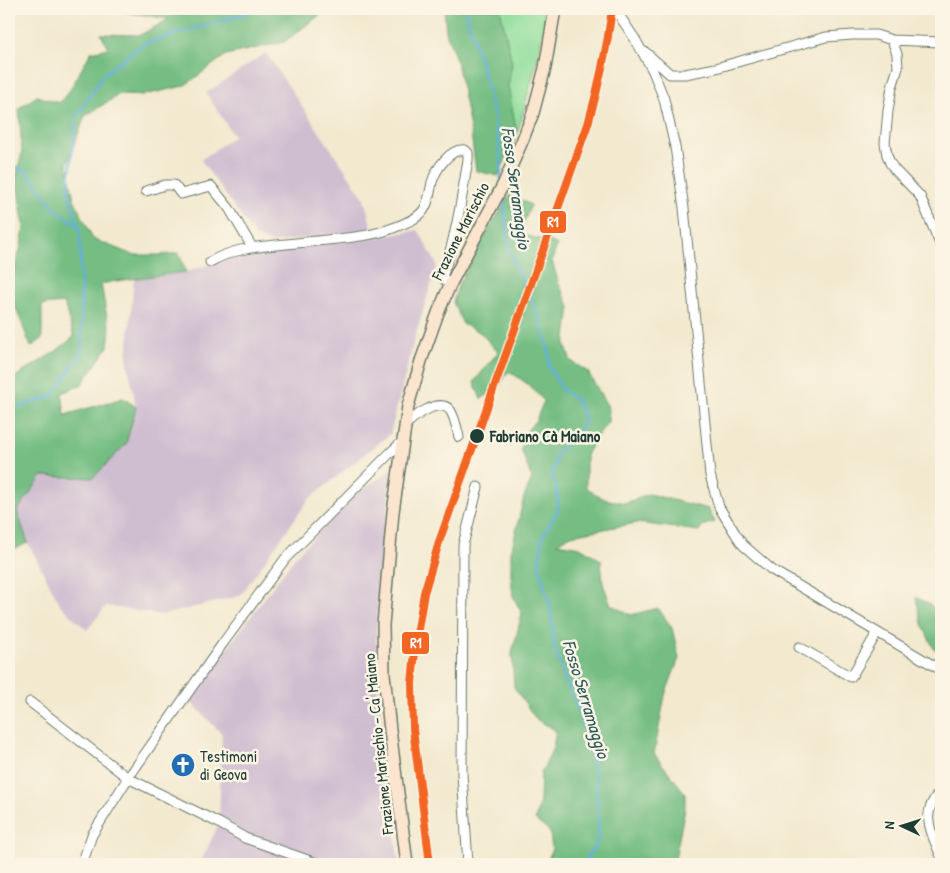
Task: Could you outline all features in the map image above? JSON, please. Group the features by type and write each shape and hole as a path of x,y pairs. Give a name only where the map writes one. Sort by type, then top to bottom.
{"main road":[{"name":"Frazione Marischio","path":"403,441 408,406 421,361 438,314 450,284 504,183 533,114 549,48 555,9"},
{"name":"Frazione Marischio - Ca' Maiano","path":"403,441 393,512 383,624 384,674 407,864"}],"street":[{"path":"615,9 653,71 664,99 675,147 684,208 710,475 719,507 743,544 772,570 941,670"},
{"path":"640,47 670,74 684,74 716,68 826,37 876,35 892,40 941,42"},
{"path":"892,40 897,54 898,68 892,87 888,111 885,143 887,155 894,169 920,196 941,246"},
{"path":"210,262 221,256 252,247 373,235 393,228 415,218 423,210 440,166 452,153 459,149 465,150 468,153 468,160 455,234 442,277 450,284"},
{"path":"146,191 164,185 174,185 181,194 210,186 229,208 252,247"},
{"path":"405,425 420,412 443,406 449,408 452,412 459,437"},
{"path":"82,864 92,835 128,778 285,559 403,441"},
{"path":"468,864 462,774 463,545 478,487"},
{"path":"799,647 851,678 877,633"},
{"path":"30,702 128,778 245,838 319,864"},
{"path":"941,791 930,806 928,818 931,832 941,856"}],"shaded area":[{"path":"266,53 364,198 372,229 272,243 255,236 201,160 234,136 206,93"},
{"path":"418,230 437,265 414,340 390,434 309,499 240,596 162,615 106,606 87,630 61,606 28,543 17,511 42,476 93,478 136,407 127,359 134,278 186,272 254,250 372,239"},
{"path":"391,470 376,625 376,675 386,772 399,864 200,864 219,823 222,734 189,700 295,557 353,496"}],"green space":[{"path":"120,9 328,9 284,42 226,55 184,86 144,95 120,94 85,116 67,164 74,199 93,239 133,255 179,253 186,272 101,284 110,329 108,347 81,385 62,393 65,415 123,398 136,407 126,444 93,478 42,476 17,511 28,543 9,551 9,381 56,351 74,337 64,303 42,305 42,339 31,347 15,306 10,282 21,247 24,227 16,178 22,153 19,108 37,96 59,103 70,90 91,52 108,48 101,34 140,35 169,19 124,12"},
{"path":"444,9 500,9 512,63 508,86 517,135 498,176 476,171 471,133 457,62 446,32"},
{"path":"500,9 547,9 538,58 517,135 508,86 512,63"},
{"path":"510,195 531,205 519,234 557,245 552,261 559,284 570,307 565,345 571,361 588,372 609,409 608,422 586,455 586,488 604,499 625,503 649,494 708,509 715,522 702,526 699,531 637,523 571,535 557,543 580,547 601,560 603,584 611,605 631,615 658,608 672,628 679,658 665,695 654,754 685,793 685,808 674,864 546,864 552,850 550,832 535,820 540,801 541,773 553,748 556,731 536,719 514,687 512,653 522,614 513,596 511,552 524,497 532,479 521,449 526,432 536,420 544,401 529,385 509,371 496,390 481,399 474,382 498,352 481,333 463,324 453,302 459,283 481,242"},
{"path":"916,597 936,608 941,617 941,652 934,649 922,624"}],"waterway":[{"path":"9,410 52,396 82,352 80,232 68,190 76,117 104,74 143,44 260,9"},
{"name":"Fosso Serramaggio","path":"465,9 494,116 500,152 501,179"},
{"path":"9,165 26,171 58,212 77,225"},
{"name":"Fosso Serramaggio","path":"502,195 509,250 537,312 549,351 549,367 563,391 576,399 585,419 578,434 556,455 552,478 557,490 558,510 542,538 539,564 550,604 555,650 577,706 588,741 596,780 599,835 596,845 582,864"}],"transit line":[{"name":"R1","path":"430,864 413,729 412,683 416,641 424,593 440,539 588,124 602,67 612,9"}],"place":[{"name":"Fabriano Cà Maiano","path":"477,436"},
{"name":"Testimoni di Geova","path":"183,765"}]}
